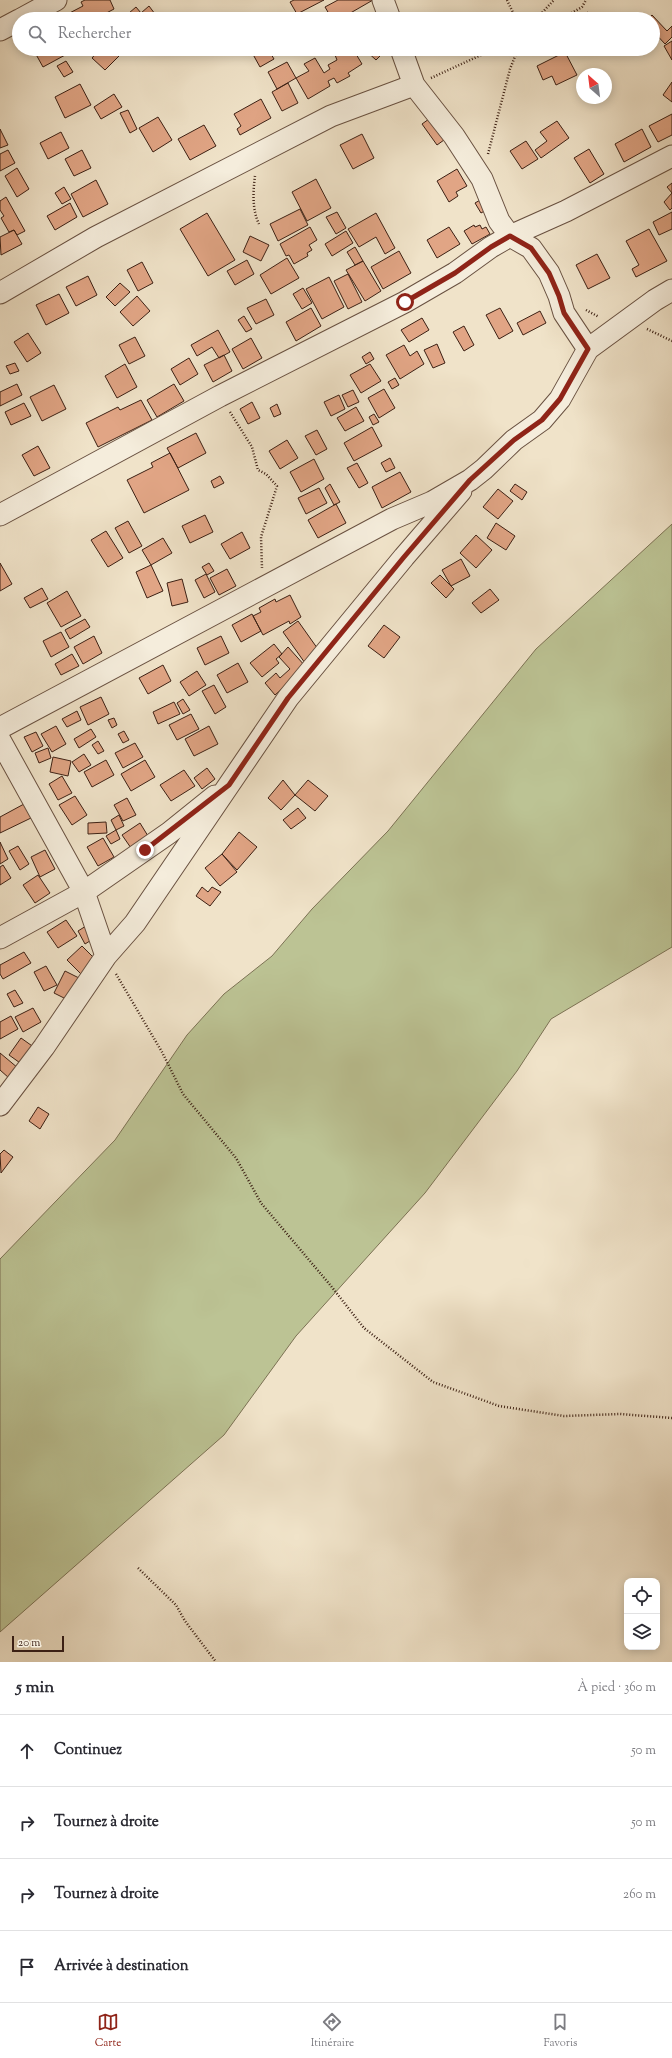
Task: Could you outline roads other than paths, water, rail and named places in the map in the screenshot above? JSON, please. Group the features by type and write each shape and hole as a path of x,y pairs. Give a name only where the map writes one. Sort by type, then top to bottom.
{"street":[{"path":"33,12 56,0"},
{"path":"383,0 387,12"},
{"path":"0,30 12,23"},
{"path":"404,56 414,85 454,136 482,179 499,221 510,236 531,248 549,273 559,296 564,313 588,349"},
{"path":"0,292 96,237 331,116 414,85"},
{"path":"0,514 220,396 405,302 455,273 491,247 510,236 566,211 672,156"},
{"path":"0,1105 44,1047 106,956 135,924 288,698 470,480 514,440 542,420 560,399 588,349 655,300 672,290"},
{"path":"0,728 392,519 432,502 470,480"},
{"path":"392,519 414,546"},
{"path":"0,740 84,892 106,956"},
{"path":"0,938 84,892 169,833 229,785"}]}
